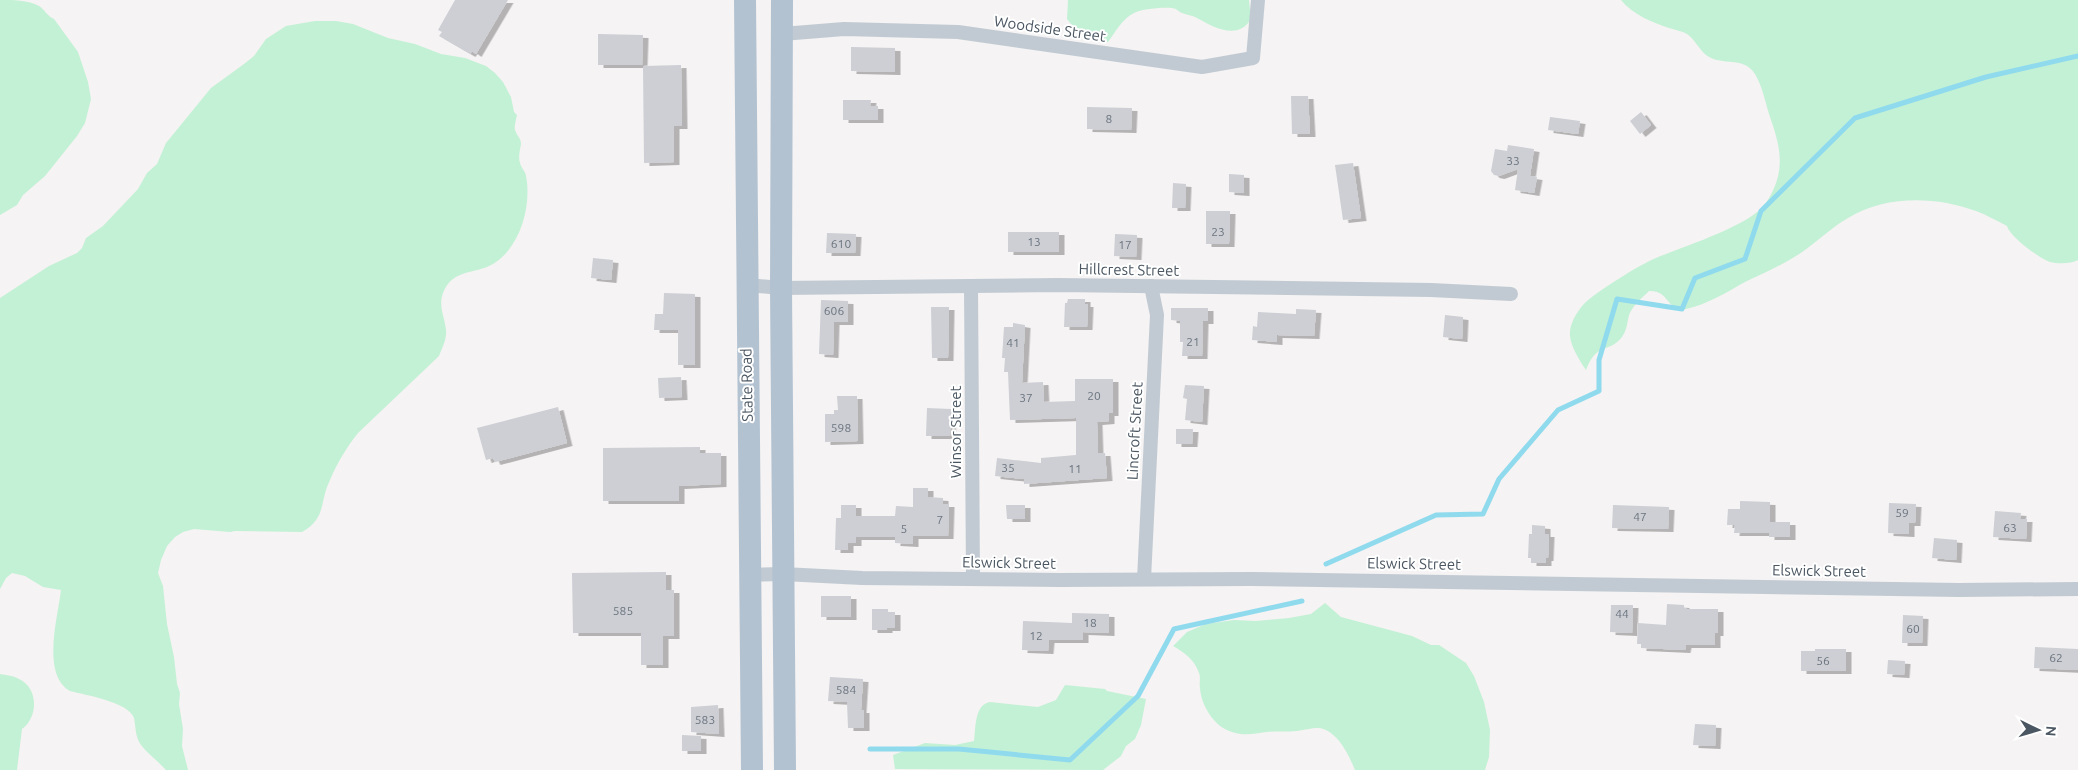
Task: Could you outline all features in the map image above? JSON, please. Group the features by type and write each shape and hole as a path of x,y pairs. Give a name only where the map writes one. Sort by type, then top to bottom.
{"main road":[{"name":"State Road","path":"745,0 746,285 752,770"},
{"path":"782,0 781,288 785,770"}],"street":[{"name":"Woodside Street","path":"782,34 844,30 958,32 1202,67 1254,58 1258,0"},
{"name":"Hillcrest Street","path":"746,285 781,288 1151,286 1431,290 1510,294"},
{"name":"Winsor Street","path":"971,286 973,578"},
{"name":"Lincroft Street","path":"1144,579 1157,315 1151,286"},
{"name":"Elswick Street","path":"749,576 783,574 862,578 1513,582 1941,590 2078,589"}],"green space":[{"path":"0,0 35,4 54,19 78,52 88,82 91,99 85,123 77,136 45,176 23,195 17,205 0,215"},
{"path":"1068,0 1249,0 1251,19 1246,26 1232,31 1210,25 1176,9 1148,9 1137,12 1126,19 1108,42 1096,41 1071,24 1067,19"},
{"path":"1621,0 2078,0 2078,260 2064,263 2050,262 2026,247 2013,236 2007,226 1961,206 1911,200 1878,205 1862,210 1848,218 1790,260 1701,304 1680,309 1671,304 1661,294 1649,291 1631,311 1622,337 1617,342 1594,355 1586,370 1574,349 1570,336 1574,319 1583,305 1606,287 1648,262 1715,235 1747,219 1766,203 1776,182 1780,162 1775,131 1760,85 1751,69 1740,63 1717,60 1707,56 1687,34 1643,17 1631,10"},
{"path":"315,21 336,21 353,24 388,38 415,44 441,54 465,58 486,66 495,73 503,82 511,97 514,112 517,115 515,128 521,142 519,161 526,174 527,200 525,213 517,237 502,257 493,264 452,279 447,285 441,303 446,337 439,356 354,438 336,467 319,515 310,527 302,532 230,532 194,529 183,532 175,537 167,546 158,573 163,586 167,624 180,693 179,704 183,729 182,746 188,770 166,770 139,742 134,718 130,712 116,703 70,691 61,683 56,672 54,644 61,590 43,587 25,576 12,573 6,578 0,589 0,298 49,266 77,253 82,248 86,238 103,226 138,189 147,173 157,164 166,143 211,88 254,56 266,39 286,26"},
{"path":"1325,603 1341,617 1412,636 1431,645 1439,645 1466,663 1474,676 1484,702 1490,730 1489,757 1485,770 1355,770 1342,744 1325,730 1316,728 1240,734 1225,729 1214,720 1203,701 1200,675 1195,664 1189,657 1173,646 1187,632 1206,624 1234,620 1256,621 1289,618 1311,614"},
{"path":"0,674 15,677 26,683 33,696 34,703 31,718 22,729 17,770 0,770"},
{"path":"1065,685 1105,689 1146,699 1141,725 1135,739 1126,746 1121,756 1103,770 895,769 893,755 925,743 955,745 974,741 978,712 985,704 990,702 1038,707 1056,700"}],"building":[{"path":"455,0 508,0 476,54 472,51 470,54 439,36 442,32 438,30"},
{"path":"598,34 643,35 642,65 598,65"},
{"path":"851,47 895,48 895,72 851,71"},
{"path":"681,65 682,126 674,126 674,162 644,163 643,66"},
{"path":"1291,96 1308,96 1310,134 1292,134"},
{"path":"843,100 871,100 870,106 878,106 878,120 843,120"},
{"path":"1087,107 1132,108 1131,130 1087,129"},
{"path":"1641,112 1651,125 1640,134 1630,121"},
{"path":"1550,117 1580,121 1578,134 1548,130"},
{"path":"1508,145 1534,149 1530,176 1537,177 1534,193 1515,190 1518,169 1499,176 1494,175 1491,171 1495,149 1507,151"},
{"path":"1353,163 1361,218 1343,220 1335,165"},
{"path":"1229,174 1244,175 1244,193 1229,192"},
{"path":"1173,183 1186,184 1185,208 1172,208"},
{"path":"1206,211 1230,211 1229,244 1206,244"},
{"path":"1008,232 1059,232 1059,252 1008,252"},
{"path":"827,233 856,234 855,253 826,253"},
{"path":"1115,234 1137,235 1136,257 1114,256"},
{"path":"593,258 613,260 611,280 591,278"},
{"path":"664,293 695,294 695,365 678,365 678,330 654,330 655,314 663,314"},
{"path":"1068,299 1085,299 1085,304 1088,304 1087,327 1064,327 1065,303 1067,303"},
{"path":"821,300 848,301 848,322 834,322 833,355 819,354"},
{"path":"931,307 949,307 948,358 932,358"},
{"path":"1171,308 1208,308 1208,321 1203,321 1202,356 1182,356 1183,342 1180,342 1180,321 1171,320"},
{"path":"1296,309 1316,310 1314,336 1277,335 1277,342 1252,340 1253,326 1257,327 1258,312 1296,314"},
{"path":"1445,315 1463,317 1462,339 1443,337"},
{"path":"1013,323 1025,325 1022,383 1043,382 1044,402 1075,401 1075,379 1113,379 1113,413 1109,413 1109,421 1097,422 1098,453 1105,453 1107,478 1024,484 1024,479 995,476 997,458 1041,463 1041,458 1076,455 1076,418 1010,420 1008,372 1004,372 1005,358 1002,358 1004,327 1013,327"},
{"path":"681,377 682,397 659,398 658,378"},
{"path":"1185,385 1204,386 1202,422 1185,420 1187,399 1183,398"},
{"path":"837,396 857,396 858,441 825,442 825,414 834,414 834,410 838,410"},
{"path":"558,407 567,443 495,462 493,458 486,460 477,428"},
{"path":"927,408 951,409 950,436 926,436"},
{"path":"1176,429 1193,429 1192,444 1176,444"},
{"path":"700,447 700,453 721,453 721,484 679,486 679,501 603,501 603,448"},
{"path":"913,488 928,488 928,497 943,498 943,504 949,504 948,536 913,536 913,544 895,543 895,537 856,537 856,543 848,543 848,550 835,550 836,518 841,518 841,505 856,505 856,516 895,516 896,506 913,507"},
{"path":"1740,501 1770,502 1770,522 1790,522 1790,537 1769,537 1769,533 1734,533 1735,525 1727,525 1728,509 1740,509"},
{"path":"1889,503 1916,504 1915,523 1909,523 1909,534 1888,533"},
{"path":"1006,505 1025,505 1025,519 1007,519"},
{"path":"1613,505 1669,507 1668,529 1612,528"},
{"path":"1995,511 2021,513 2020,519 2027,519 2026,539 1993,537"},
{"path":"1532,525 1545,526 1545,534 1549,534 1546,563 1531,563 1531,558 1528,558 1529,534 1532,534"},
{"path":"1934,538 1957,540 1956,560 1932,558"},
{"path":"666,572 666,590 674,590 674,636 663,636 663,665 641,665 641,633 573,633 572,573"},
{"path":"821,596 851,596 851,617 821,617"},
{"path":"1667,604 1684,605 1684,608 1687,609 1718,609 1718,633 1715,633 1715,645 1686,645 1685,650 1641,648 1641,644 1637,644 1638,623 1666,625"},
{"path":"1611,605 1633,605 1632,633 1610,632"},
{"path":"872,609 888,609 888,612 895,612 895,628 872,630"},
{"path":"1072,613 1109,614 1109,633 1083,632 1083,640 1049,640 1048,651 1022,650 1023,621 1072,623"},
{"path":"1903,615 1923,616 1922,643 1902,643"},
{"path":"2035,647 2078,649 2078,670 2034,668"},
{"path":"1815,649 1846,649 1846,671 1801,671 1801,651 1815,651"},
{"path":"1888,660 1905,661 1904,675 1887,674"},
{"path":"830,677 863,679 861,710 864,710 864,728 848,728 847,702 828,701"},
{"path":"718,705 719,734 691,732 691,707"},
{"path":"1695,724 1716,725 1715,746 1693,745"},
{"path":"682,735 701,736 701,751 682,751"}],"waterway":[{"path":"1326,564 1436,515 1483,514 1499,479 1558,410 1599,391 1599,360 1617,299 1682,309 1695,278 1745,259 1761,211 1855,118 1986,77 2078,56"},
{"path":"870,749 959,749 1070,760 1138,696 1174,629 1302,601"}]}
